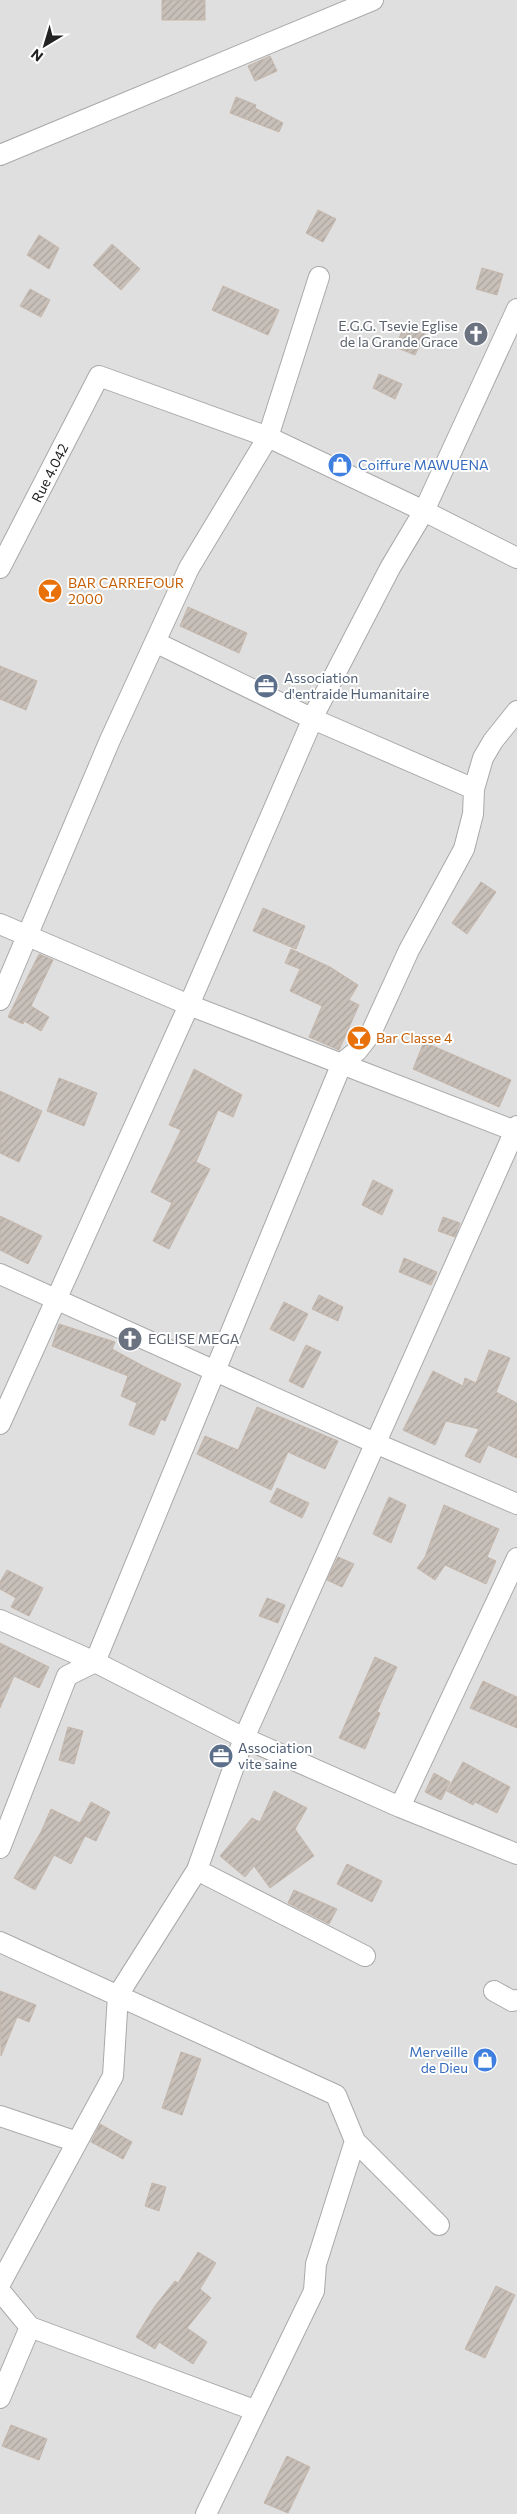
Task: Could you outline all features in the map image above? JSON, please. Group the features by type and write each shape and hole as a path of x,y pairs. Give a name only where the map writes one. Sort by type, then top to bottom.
{"street":[{"path":"0,155 373,0"},
{"path":"0,1000 110,740 189,568 268,438 319,277"},
{"path":"0,1424 189,1005 313,719 390,568 424,511 517,309"},
{"name":"Rue 4.042","path":"1,565 99,376 268,438"},
{"path":"268,438 424,511 517,558"},
{"path":"155,642 313,719 474,789"},
{"path":"0,1848 67,1676 95,1662 342,1063 357,1051 371,1033 409,950 464,849 473,814 474,789 488,749 517,711"},
{"path":"0,924 189,1005 516,1128 244,1738 197,1870 118,1995 113,2076 0,2284"},
{"path":"0,1274 374,1443 517,1504"},
{"path":"400,1807 517,1558"},
{"path":"0,1620 95,1662 244,1738 400,1807 517,1854"},
{"path":"197,1870 365,1956"},
{"path":"0,1942 336,2095 355,2141 439,2225"},
{"path":"494,1991 512,2000 517,2000"},
{"path":"0,2116 77,2142"},
{"path":"206,2514 254,2410 314,2291 316,2264 355,2141"},
{"path":"0,2291 30,2327 254,2410"},
{"path":"0,2398 30,2327"}],"shaded area":[{"path":"0,0 517,0 517,2514 0,2514"}],"building":[{"path":"162,0 205,0 205,20 162,20"},
{"path":"270,56 277,71 255,81 248,66"},
{"path":"236,97 256,105 255,108 283,123 279,132 230,113"},
{"path":"318,210 336,219 323,242 306,233"},
{"path":"39,235 59,248 49,269 27,255"},
{"path":"112,244 140,269 121,290 93,265"},
{"path":"482,268 503,274 497,295 476,289"},
{"path":"223,286 279,310 268,335 212,310"},
{"path":"30,289 50,300 41,317 20,306"},
{"path":"405,325 425,334 415,355 395,347"},
{"path":"379,374 402,384 395,399 373,388"},
{"path":"188,607 247,633 239,653 180,626"},
{"path":"0,666 37,681 26,710 0,699"},
{"path":"481,882 496,892 467,934 452,923"},
{"path":"263,908 305,926 296,949 253,931"},
{"path":"291,949 330,967 358,985 349,1000 359,1005 339,1050 309,1037 322,1006 290,991 300,969 285,963"},
{"path":"39,954 53,960 31,1006 49,1017 41,1031 24,1021 23,1024 8,1017"},
{"path":"424,1042 511,1080 499,1107 413,1069"},
{"path":"194,1069 242,1095 233,1117 218,1110 196,1162 210,1169 169,1249 153,1241 172,1203 151,1192 181,1130 169,1125"},
{"path":"59,1078 97,1093 84,1126 47,1111"},
{"path":"0,1091 42,1111 19,1162 0,1153"},
{"path":"373,1180 393,1190 382,1215 362,1205"},
{"path":"0,1216 42,1236 28,1264 0,1250"},
{"path":"443,1217 460,1223 455,1237 438,1231"},
{"path":"404,1258 437,1272 431,1285 399,1272"},
{"path":"319,1295 343,1307 338,1321 312,1309"},
{"path":"284,1302 308,1314 294,1341 270,1329"},
{"path":"59,1324 115,1342 112,1349 181,1384 165,1421 161,1419 154,1435 129,1425 137,1403 121,1396 128,1376 52,1346"},
{"path":"306,1345 321,1352 303,1388 289,1381"},
{"path":"489,1350 510,1358 496,1392 517,1403 517,1458 488,1445 480,1463 465,1456 479,1429 446,1421 435,1445 403,1430 433,1371 463,1386 465,1378 476,1383"},
{"path":"257,1407 338,1441 325,1469 288,1452 271,1490 197,1454 205,1436 238,1450"},
{"path":"277,1488 309,1503 302,1518 270,1502"},
{"path":"389,1497 406,1505 391,1543 373,1534"},
{"path":"444,1505 499,1529 487,1557 496,1561 486,1584 445,1565 435,1580 417,1568 425,1557"},
{"path":"338,1557 354,1564 342,1587 327,1580"},
{"path":"7,1570 43,1588 29,1616 11,1607 16,1598 0,1589 0,1582"},
{"path":"267,1598 285,1605 278,1623 259,1616"},
{"path":"0,1643 49,1667 39,1688 14,1676 0,1708"},
{"path":"375,1657 397,1667 377,1712 380,1713 365,1749 339,1738"},
{"path":"483,1681 517,1697 517,1728 470,1708"},
{"path":"68,1727 83,1731 74,1764 59,1760"},
{"path":"463,1762 510,1787 497,1813 475,1802 473,1805 447,1791"},
{"path":"434,1773 450,1782 441,1800 425,1792"},
{"path":"274,1791 307,1808 295,1829 314,1856 270,1888 254,1866 245,1877 220,1856 252,1818 260,1822"},
{"path":"91,1802 110,1812 96,1841 85,1836 71,1864 54,1855 35,1890 14,1878 41,1832 51,1809 80,1823"},
{"path":"347,1864 382,1881 372,1902 337,1884"},
{"path":"294,1890 337,1909 329,1924 288,1903"},
{"path":"0,1991 36,2005 29,2022 17,2017 1,2056"},
{"path":"181,2052 201,2059 182,2115 162,2108"},
{"path":"100,2124 132,2142 123,2159 91,2142"},
{"path":"152,2183 166,2187 159,2211 145,2206"},
{"path":"198,2252 216,2263 200,2289 211,2298 187,2328 207,2342 193,2364 159,2342 155,2349 136,2337 155,2306 175,2281 178,2283"},
{"path":"496,2286 515,2295 485,2358 465,2349"},
{"path":"11,2425 47,2439 39,2460 2,2446"},
{"path":"287,2456 310,2467 288,2513 264,2503"}],"place":[{"name":"E.G.G. Tsevie Eglise de la Grande Grace","path":"476,334"},
{"name":"Coiffure MAWUENA","path":"340,465"},
{"name":"BAR CARREFOUR 2000","path":"50,591"},
{"name":"Association d'entraide Humanitaire","path":"266,686"},
{"name":"Bar Classe 4","path":"359,1038"},
{"name":"EGLISE MEGA","path":"130,1339"},
{"name":"Association vite saine","path":"221,1756"},
{"name":"Merveille de Dieu","path":"485,2060"}]}
